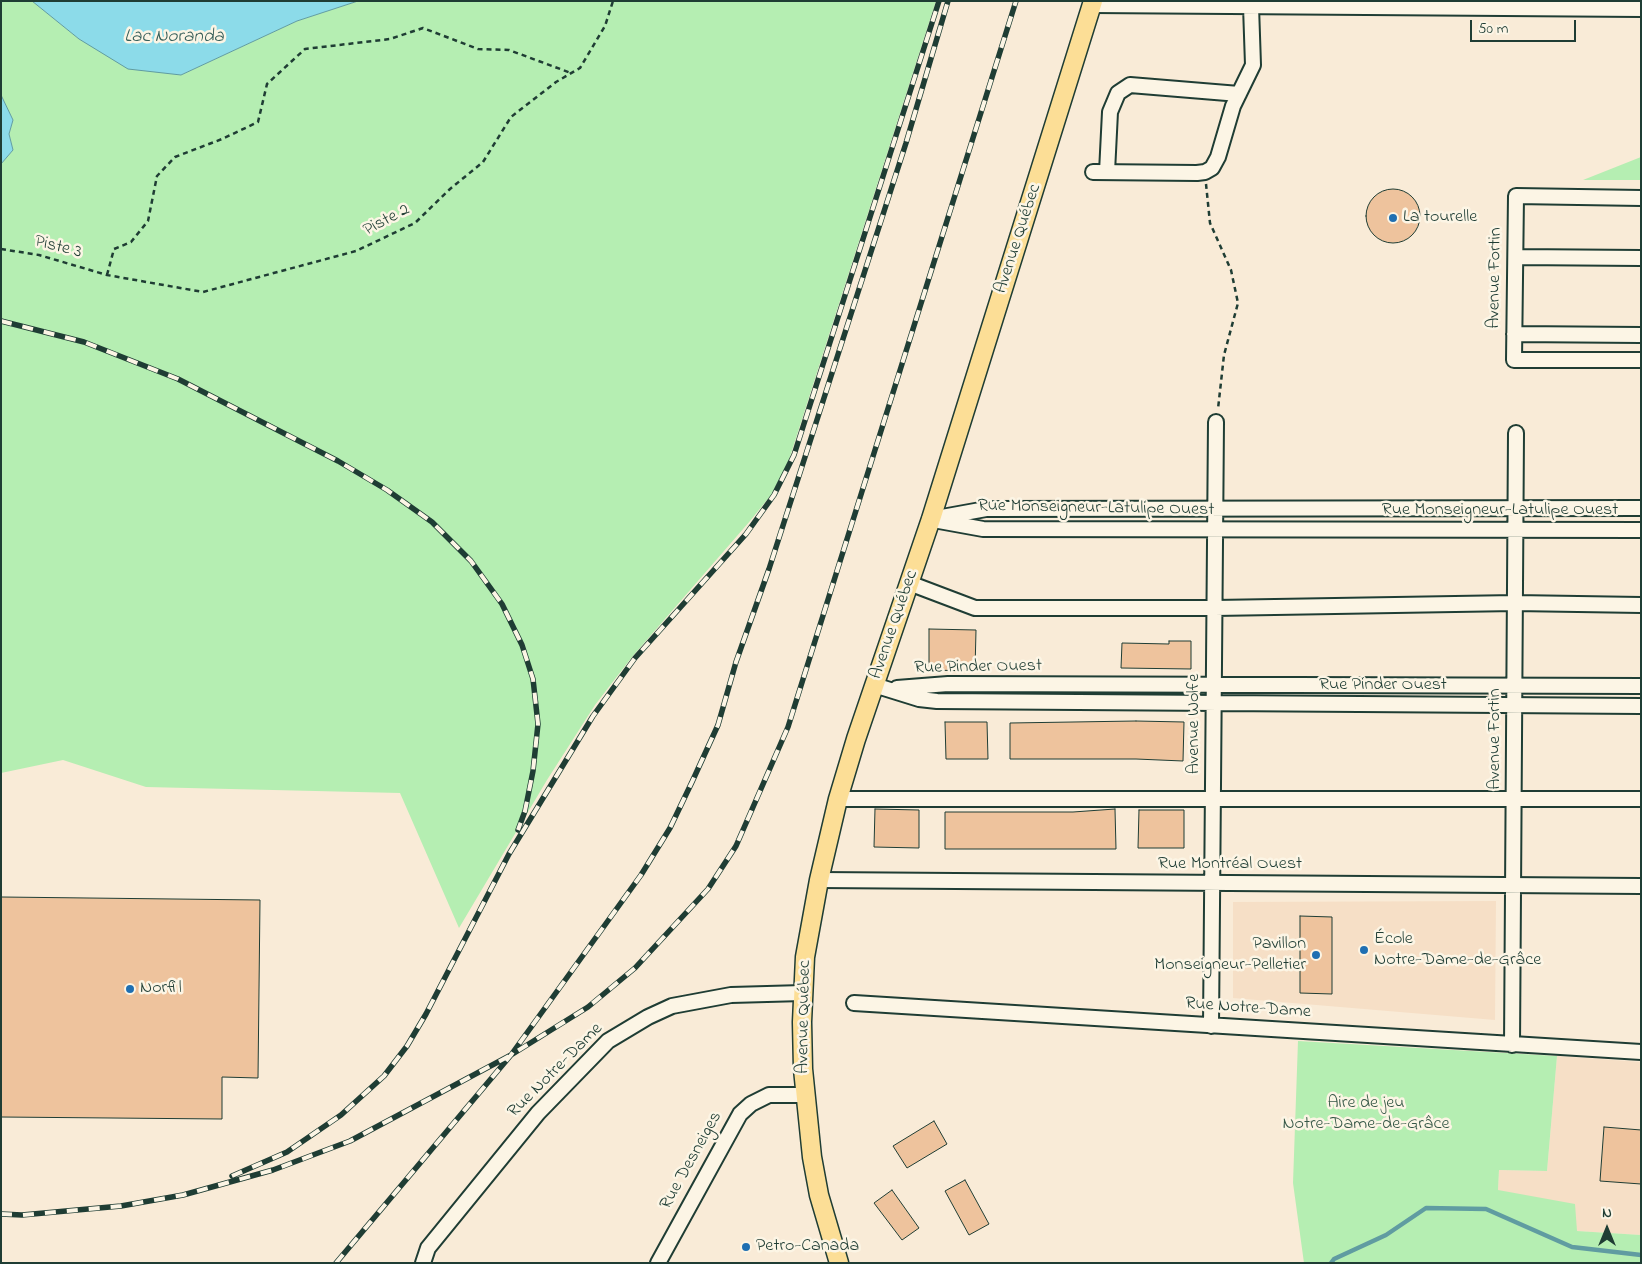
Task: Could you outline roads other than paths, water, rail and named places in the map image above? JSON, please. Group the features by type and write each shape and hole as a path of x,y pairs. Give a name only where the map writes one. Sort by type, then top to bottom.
{"main road":[{"name":"Avenue Québec","path":"838,1263 819,1195 805,1095 802,1022 805,957 819,880 838,799 874,685 931,519 1093,3"}],"street":[{"path":"1093,3 1251,6 1519,4 1641,9"},
{"path":"1239,94 1130,85 1118,92 1110,112 1100,172 1205,172 1212,168 1218,157 1239,94 1253,65 1251,6"},
{"name":"Avenue Fortin","path":"1641,198 1516,196 1514,334 1514,360 1641,360"},
{"path":"1516,257 1641,258"},
{"path":"1514,334 1641,335"},
{"name":"Avenue Wolfe","path":"1211,1026 1216,422"},
{"name":"Avenue Fortin","path":"1512,1045 1514,509 1516,433"},
{"name":"Rue Monseigneur-Latulipe Ouest","path":"931,519 986,509 1641,508"},
{"name":"Rue Monseigneur-Latulipe Ouest","path":"931,519 983,529 1641,530"},
{"path":"909,583 975,608 1215,608 1515,603 1641,605"},
{"name":"Rue Pinder Ouest","path":"874,685 906,688 948,684 1641,686"},
{"name":"Rue Pinder Ouest","path":"874,685 919,699 937,701 1641,706"},
{"path":"838,799 1641,799"},
{"name":"Rue Montréal Ouest","path":"819,880 1641,886"},
{"name":"Rue Notre-Dame","path":"423,1263 428,1248 513,1143 608,1041 648,1017 672,1006 731,995 803,993"},
{"name":"Rue Notre-Dame","path":"854,1003 1641,1052"},
{"name":"Rue Desneiges","path":"658,1263 740,1114 751,1104 770,1095 805,1095"}],"water":[{"name":"Lac Noranda","path":"32,1 358,1 297,21 181,75 128,69 79,39"},
{"path":"1,95 13,120 9,134 13,150 1,164"}],"waterway":[{"path":"1331,1263 1334,1259 1386,1235 1426,1208 1486,1209 1572,1247 1641,1255"}],"railway":[{"path":"232,1176 287,1152 341,1115 384,1076 407,1046 426,1014 509,854 593,716 635,658 746,534 774,495 794,455 939,1"},
{"path":"336,1263 511,1055 641,875 670,828 718,725 736,662 769,569 906,143 948,1"},
{"path":"1,1214 22,1215 121,1206 183,1195 273,1170 350,1141 511,1055 588,1007 635,968 708,889 736,846 788,727 1016,1"},
{"path":"1,321 84,342 178,379 338,461 387,490 432,522 471,561 502,604 522,645 533,679 538,724 533,771 525,811 518,830"}],"place":[{"name":"La tourelle","path":"1393,218"},
{"name":"École Notre-Dame-de-Grâce","path":"1364,950"},
{"name":"Pavillon Monseigneur-Pelletier","path":"1316,955"},
{"name":"Norfil","path":"130,989"},
{"name":"Petro-Canada","path":"746,1247"}],"park label":[{"name":"Aire de jeu Notre-Dame-de-Grâce","path":"1366,1114"}]}
